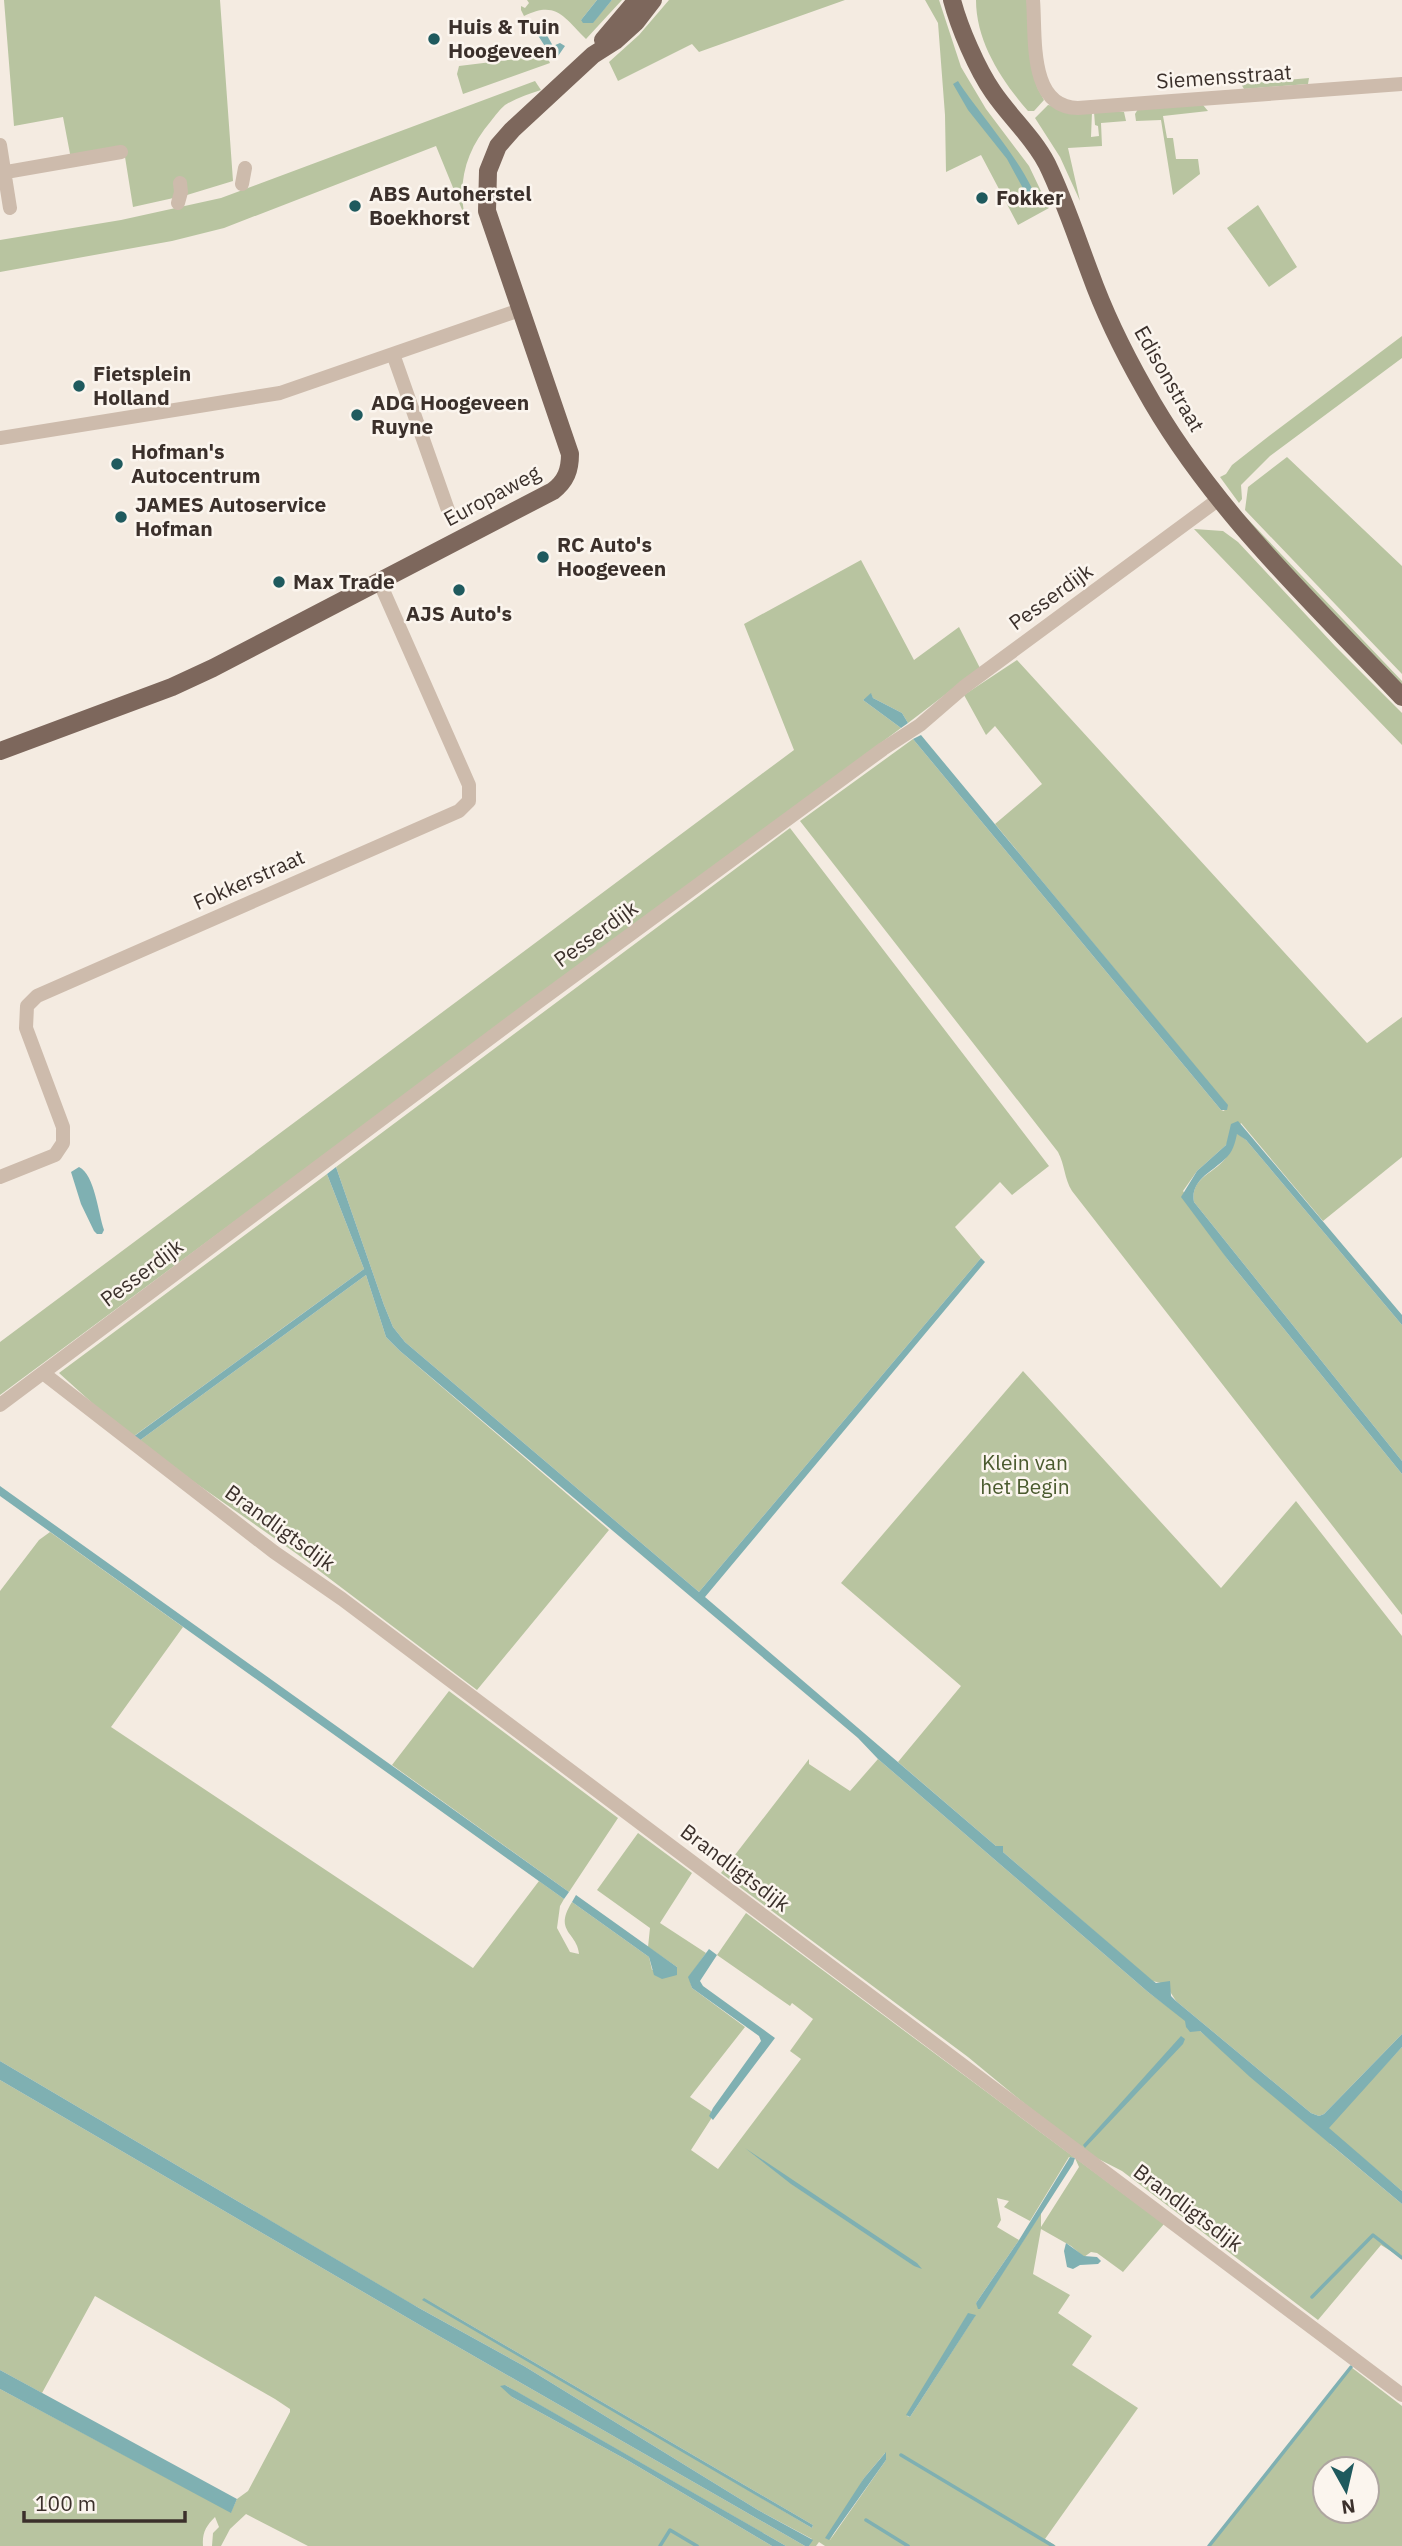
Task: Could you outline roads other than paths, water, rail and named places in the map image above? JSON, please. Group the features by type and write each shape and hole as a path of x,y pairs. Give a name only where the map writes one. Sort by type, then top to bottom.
{"main road":[{"name":"Europaweg","path":"593,55 604,37 637,0"},
{"name":"Europaweg","path":"0,751 172,687 553,491 567,475 570,454 486,211 488,171 498,146 512,130 593,55 615,41 636,22 653,0"},
{"name":"Edisonstraat","path":"952,0 982,73 993,92 1034,142 1045,162 1059,191 1107,316 1145,391 1219,499 1402,697"},
{"name":"Edisonstraat","path":"964,0 967,39"}],"street":[{"name":"Siemensstraat","path":"1033,0 1042,86 1051,99 1066,107 1402,84"},
{"path":"0,145 2,172 10,208"},
{"path":"2,172 121,152"},
{"path":"243,184 245,168"},
{"path":"178,203 180,183"},
{"path":"0,438 275,394 520,310"},
{"path":"393,354 448,510"},
{"name":"Pesserdijk","path":"0,1405 537,1003 920,724 964,687 1219,499"},
{"name":"Fokkerstraat","path":"0,1177 55,1155 63,1143 63,1127 26,1028 27,1006 37,996 459,811 469,801 469,785 379,581"},
{"name":"Brandligtsdijk","path":"43,1373 274,1552 342,1599 1402,2395"}],"water":[{"path":"597,0 612,0 593,23 583,23 581,20"},
{"path":"540,23 553,46 560,43 565,46 556,59 553,59 532,26"},
{"path":"958,81 1027,178 1037,206 1031,203 1007,159 968,110 953,84"},
{"path":"871,693 873,698 902,713 908,723 901,728 863,700"},
{"path":"921,735 1228,1105 1227,1110 1221,1110 913,739"},
{"path":"1238,1121 1402,1315 1402,1325 1246,1140 1237,1134 1228,1156 1203,1177 1195,1188 1194,1202 1402,1461 1402,1474 1228,1260 1181,1197 1197,1171 1226,1145 1231,1124"},
{"path":"79,1167 92,1186 104,1230 102,1234 94,1231 81,1204 71,1172"},
{"path":"336,1167 384,1305 393,1327 405,1342 699,1592 981,1258 985,1262 705,1597 996,1846 1003,1846 1003,1852 1152,1980 1156,1983 1170,1981 1171,1996 1176,2001 1311,2113 1319,2116 1324,2114 1402,2034 1402,2047 1329,2128 1402,2191 1402,2204 1250,2077 1200,2031 1190,2032 1185,2021 878,1759 858,1738 400,1351 386,1337 366,1275 139,1441 133,1437 364,1269 327,1174"},
{"path":"0,1486 569,1892 564,1899 0,1496"},
{"path":"576,1895 677,1967 677,1975 662,1979 654,1975 649,1957 572,1902"},
{"path":"709,1949 717,1955 700,1981 703,1986 775,2038 713,2120 709,2116 713,2108 761,2041 759,2036 692,1988 688,1977"},
{"path":"1181,2036 1185,2039 1183,2044 1085,2148 1083,2145"},
{"path":"0,2061 419,2308 524,2366 758,2510 813,2540 809,2546 805,2546 0,2080"},
{"path":"745,2148 917,2263 922,2269 791,2184"},
{"path":"1070,2157 1075,2158 1073,2164 978,2309 976,2303"},
{"path":"1066,2243 1084,2256 1097,2257 1101,2261 1073,2269 1067,2267 1064,2251"},
{"path":"424,2298 813,2525 812,2528 422,2300"},
{"path":"968,2313 976,2315 910,2417 906,2415"},
{"path":"0,2370 237,2499 231,2513 0,2389"},
{"path":"505,2385 786,2546 772,2546 627,2460 512,2397 500,2386"},
{"path":"886,2452 886,2460 829,2540 825,2538 864,2478"}],"waterway":[{"path":"1312,2297 1373,2235 1402,2258"},
{"path":"1209,2546 1351,2367"},
{"path":"901,2455 1053,2546"},
{"path":"866,2520 908,2546"},
{"path":"660,2546 670,2530 697,2546"}],"place":[{"name":"Huis & Tuin Hoogeveen","path":"434,39"},
{"name":"Fokker","path":"982,198"},
{"name":"ABS Autoherstel Boekhorst","path":"355,206"},
{"name":"Fietsplein Holland","path":"79,386"},
{"name":"ADG Hoogeveen Ruyne","path":"357,415"},
{"name":"Hofman's Autocentrum","path":"117,464"},
{"name":"JAMES Autoservice Hofman","path":"121,517"},
{"name":"RC Auto's Hoogeveen","path":"543,557"},
{"name":"Max Trade","path":"279,582"},
{"name":"AJS Auto's","path":"459,590"}],"park label":[{"name":"Klein van het Begin","path":"1025,1475"}]}
